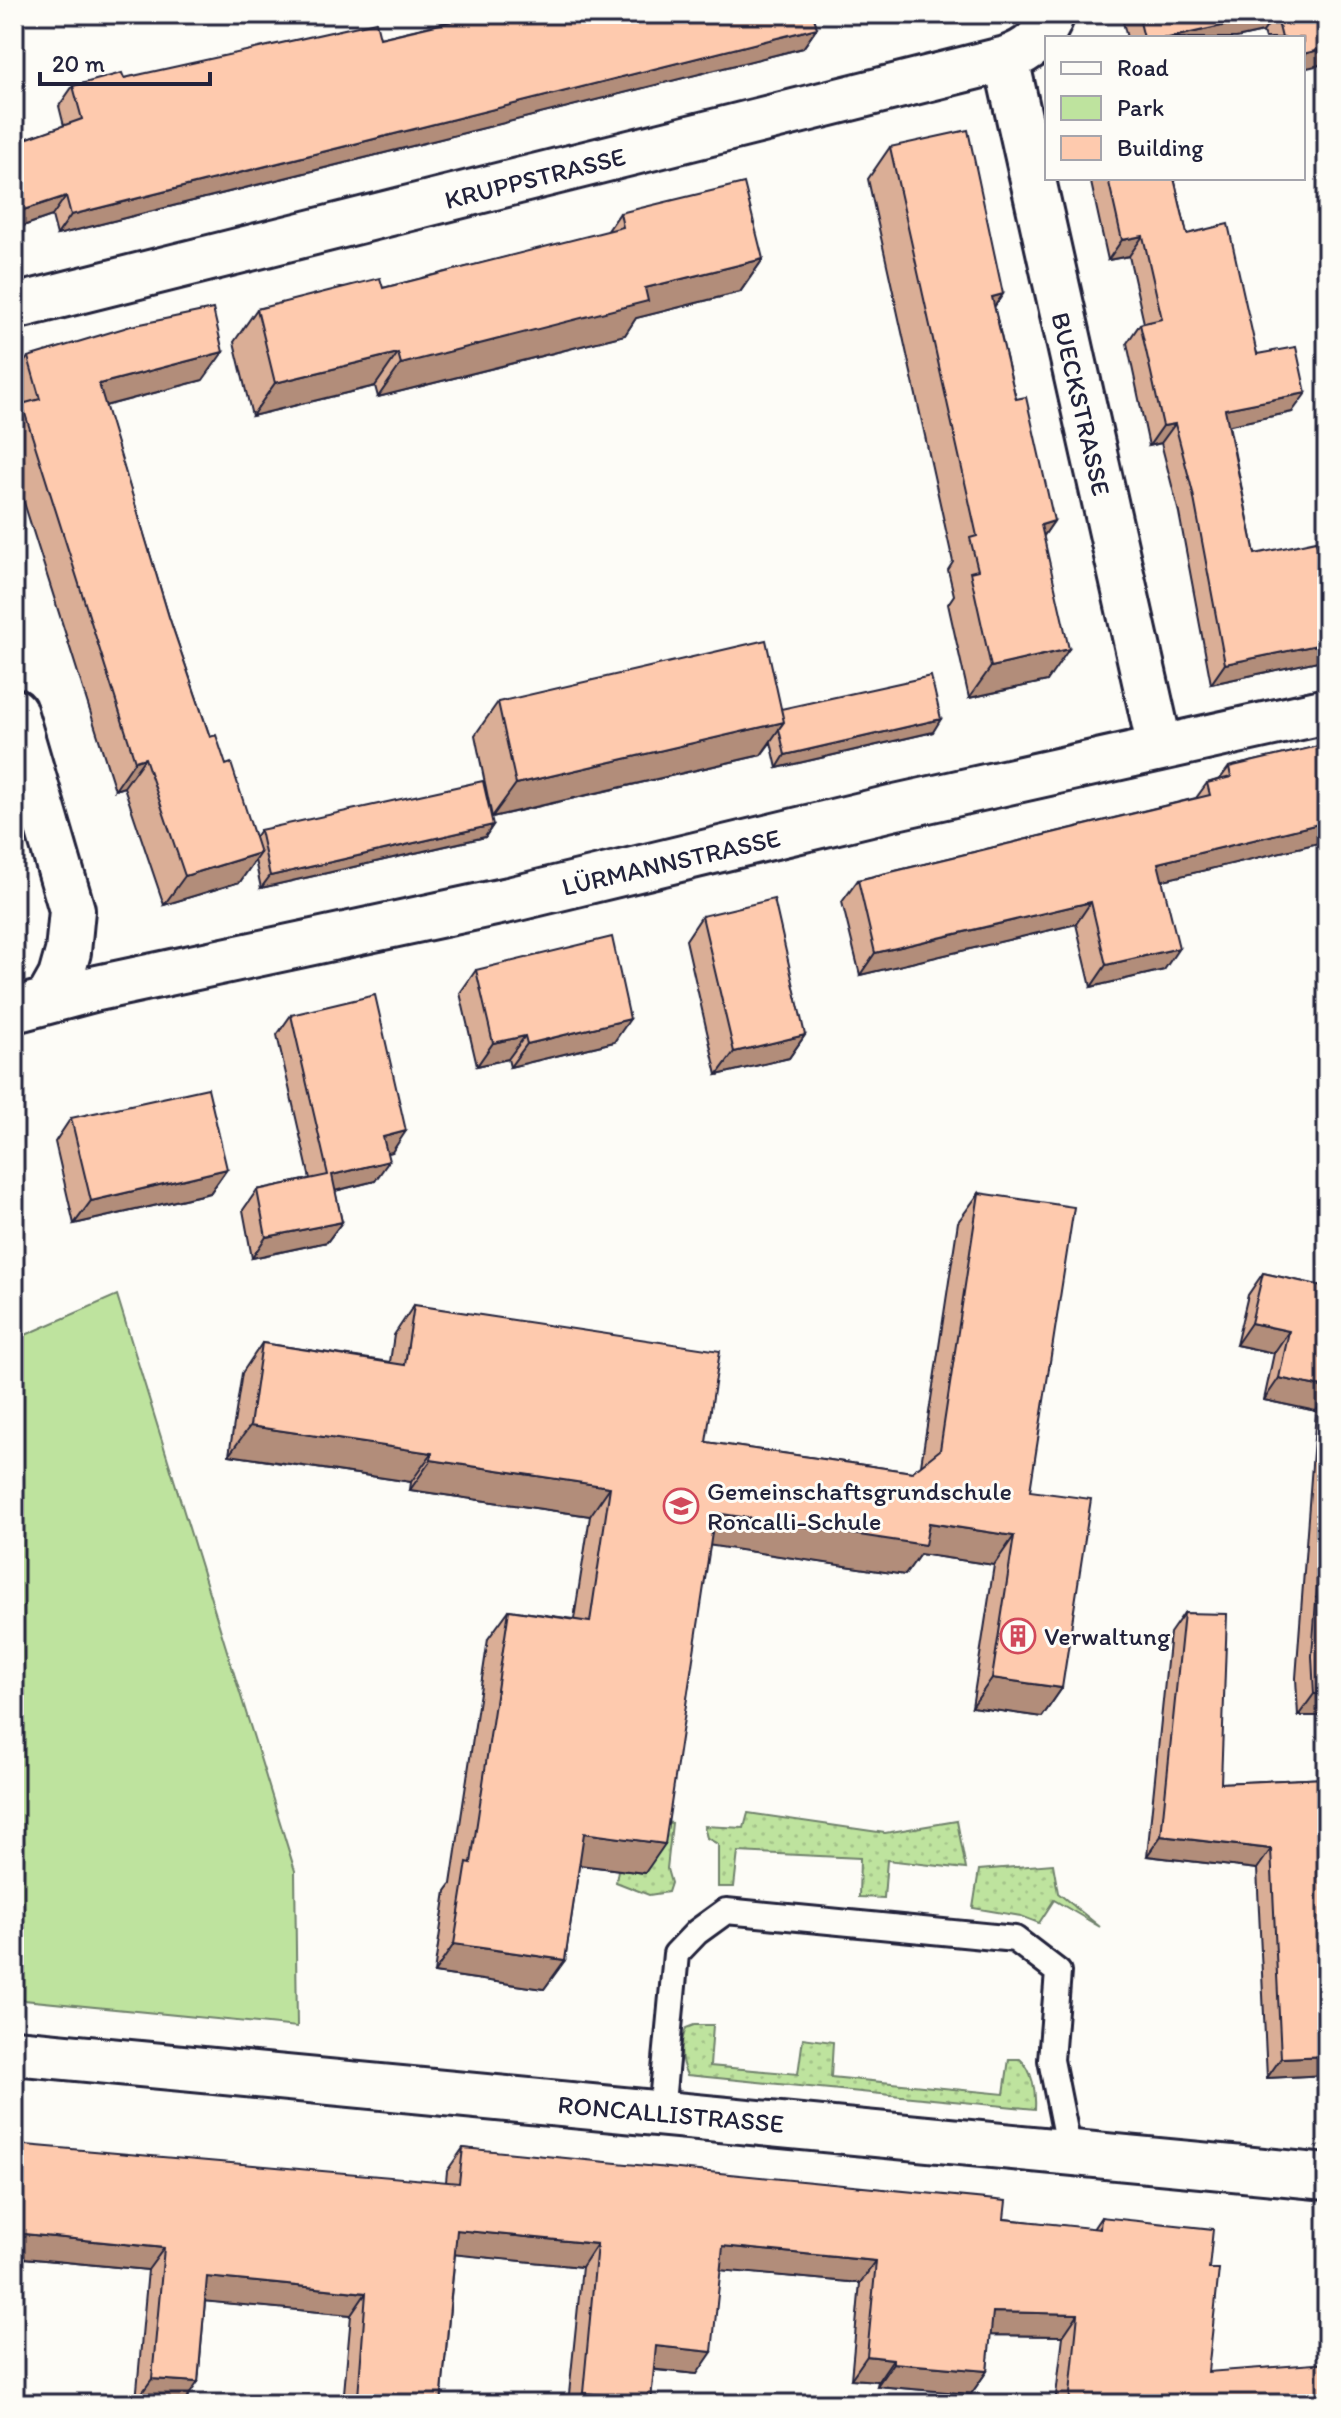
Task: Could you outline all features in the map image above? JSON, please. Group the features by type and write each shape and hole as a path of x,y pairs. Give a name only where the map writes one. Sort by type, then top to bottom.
{"street":[{"name":"KRUPPSTRASSE","path":"14,307 1006,59 1030,50 1049,22"},
{"name":"BUECKSTRASSE","path":"1006,59 1160,748"},
{"path":"14,711 72,910 68,952 61,977 31,1005"},
{"name":"LÜRMANNSTRASSE","path":"31,1005 571,886 1327,711"},
{"name":"RONCALLISTRASSE","path":"14,2052 1327,2177"}],"lane":[{"path":"661,2113 676,1954 697,1932 726,1911 1015,1939 1058,1972 1051,2060 1069,2151"}],"green space":[{"path":"117,1295 295,1871 297,2027 14,1999 14,1340"},
{"path":"748,1813 885,1833 957,1821 966,1869 887,1860 884,1898 859,1897 860,1858 738,1852 734,1887 718,1887 718,1844 707,1838 704,1826 744,1828"},
{"path":"652,1821 672,1823 667,1869 671,1883 668,1892 649,1895 616,1882 618,1870 645,1873"},
{"path":"1053,1864 1058,1893 1100,1927 1054,1900 1039,1923 1021,1916 973,1908 979,1870"},
{"path":"713,2025 710,2066 798,2074 803,2038 833,2042 831,2077 1004,2094 1009,2059 1020,2059 1033,2082 1035,2109 687,2075 682,2046 686,2028"}],"building":[{"path":"471,14 813,14 817,28 71,215 66,196 14,213 14,143 82,119 73,86 122,73 124,78 376,22 380,38 471,17"},
{"path":"1138,14 1275,14 1177,36 1144,36"},
{"path":"1276,14 1327,14 1327,48 1305,54 1305,36 1282,36"},
{"path":"968,130 1003,294 992,297 1016,399 1026,397 1054,521 1041,525 1069,649 991,667 970,572 978,570 970,538 977,536 890,147"},
{"path":"1108,180 1174,180 1187,234 1228,224 1257,354 1296,347 1306,393 1225,409 1255,554 1316,541 1321,566 1327,564 1327,643 1225,664 1193,493 1175,424 1163,426 1140,324 1162,319 1143,236 1122,240"},
{"path":"744,183 763,259 645,288 648,301 401,364 398,353 275,383 257,309 380,278 383,288 623,227 620,213"},
{"path":"213,309 223,352 99,384 169,617 210,737 216,735 226,765 231,763 260,853 185,876 145,758 135,761 22,404 40,399 28,357 131,326"},
{"path":"766,640 784,722 516,784 498,702"},
{"path":"931,676 941,719 785,755 779,729 784,722 781,709"},
{"path":"1327,744 1327,822 1158,863 1179,948 1106,965 1091,902 875,953 858,880 1210,795 1207,783 1231,777 1229,767"},
{"path":"483,781 493,825 270,876 260,830"},
{"path":"774,899 805,1035 734,1052 702,916"},
{"path":"612,937 630,1019 527,1044 525,1036 493,1043 476,970"},
{"path":"375,995 406,1131 383,1137 389,1161 332,1175 342,1222 266,1237 257,1190 328,1175 291,1015"},
{"path":"208,1088 227,1169 91,1201 71,1118"},
{"path":"979,1193 1074,1207 1030,1491 1091,1499 1062,1688 992,1678 1014,1536 929,1523 925,1545 715,1513 665,1844 584,1833 565,1960 454,1944 467,1862 471,1863 509,1610 590,1622 610,1487 431,1460 432,1453 250,1426 262,1343 405,1365 414,1305 720,1351 706,1442 912,1472 940,1450"},
{"path":"1263,1273 1327,1287 1327,1388 1279,1378 1289,1331 1251,1323"},
{"path":"1327,1450 1327,1694 1314,1694 1312,1656"},
{"path":"1184,1613 1227,1614 1221,1783 1327,1778 1327,2056 1281,2058 1271,1849 1161,1836"},
{"path":"14,2144 459,2183 463,2148 1006,2201 1004,2219 1100,2229 1101,2217 1213,2229 1209,2269 1219,2269 1208,2372 1327,2363 1327,2404 1069,2404 1078,2314 993,2312 987,2371 893,2363 893,2359 867,2356 876,2261 723,2246 712,2352 656,2346 651,2399 583,2393 597,2244 457,2230 441,2404 358,2397 366,2293 207,2277 198,2382 152,2379 164,2248 14,2233"}],"place":[{"name":"Gemeinschaftsgrundschule Roncalli-Schule","path":"681,1506"},
{"name":"Verwaltung","path":"1018,1636"}]}
